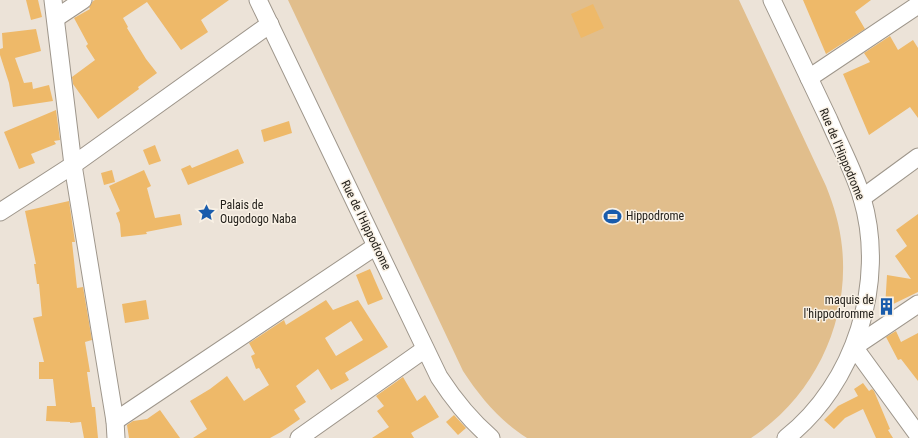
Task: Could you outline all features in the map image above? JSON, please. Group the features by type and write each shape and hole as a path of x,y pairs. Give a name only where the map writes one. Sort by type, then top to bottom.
{"street":[{"path":"53,0 73,165 115,421 116,438"},
{"path":"56,18 83,0"},
{"name":"Rue de l'Hippodrome","path":"258,0 439,377 451,396 465,413 491,438"},
{"name":"Rue de l'Hippodrome","path":"772,0 848,161 862,198 868,232 870,277 862,321 854,347 835,383 822,402 807,419 786,438"},
{"path":"809,78 918,5"},
{"path":"0,212 73,165 270,24"},
{"path":"862,198 918,157"},
{"path":"115,421 376,246"},
{"path":"918,304 854,347 918,435"},
{"path":"299,438 425,349"}],"shaded area":[{"name":"Hippodrome","path":"288,0 739,0 826,186 832,201 840,231 843,275 840,303 833,330 823,355 810,379 793,401 773,421 751,438 527,438 517,431 491,408 463,371"}],"building":[{"path":"26,0 38,0 42,17 31,20"},
{"path":"95,0 229,0 201,20 208,32 181,50 147,2 123,18 128,27 127,28 146,59 157,73 138,87 139,89 98,119 73,84 72,77 95,60 86,46 88,44 74,18 90,9 89,7"},
{"path":"803,0 871,0 855,12 865,29 826,54"},
{"path":"593,4 604,28 581,38 571,14"},
{"path":"36,29 41,51 15,58 24,83 32,82 33,89 49,85 53,101 13,107 9,83 0,55 0,49 3,48 2,33"},
{"path":"890,36 898,50 913,40 918,48 918,118 910,107 869,135 843,74 870,62 864,53"},
{"path":"56,110 60,140 54,141 56,144 31,154 35,163 19,169 4,132"},
{"path":"289,121 292,133 264,142 261,130"},
{"path":"155,145 161,161 149,165 143,150"},
{"path":"238,149 244,163 188,185 181,169 190,165 192,168"},
{"path":"112,170 115,182 104,185 101,173"},
{"path":"144,170 151,186 147,188 155,218 180,214 182,225 146,232 147,234 121,237 120,224 116,213 120,211 109,186"},
{"path":"69,201 75,242 72,242 77,288 83,287 92,340 85,342 90,372 87,372 92,407 95,407 98,438 84,438 81,422 70,423 46,421 47,406 56,406 53,379 39,379 39,362 44,362 33,318 42,316 39,284 37,284 34,264 36,264 25,211"},
{"path":"918,214 918,292 885,308 887,275 911,279 895,256 907,246 896,230"},
{"path":"370,269 383,299 368,305 356,275"},
{"path":"146,300 149,319 125,323 122,304"},
{"path":"326,300 333,310 358,300 388,347 345,373 349,380 331,390 318,369 296,386 306,402 294,410 300,419 270,438 193,438 207,429 190,401 210,389 227,376 244,401 269,385 259,368 256,369 251,356 255,354 249,343 284,320 286,325","holes":["351,321 363,340 336,356 325,338"]},
{"path":"896,331 901,342 918,333 918,381 901,359 898,360 886,337"},
{"path":"403,377 417,401 425,395 439,417 411,433 414,438 372,438 389,427 377,411 384,406 376,396"},
{"path":"863,383 869,391 872,389 874,391 890,429 888,430 893,438 876,438 863,409 845,418 834,429 824,420 838,406 858,396 854,389"},
{"path":"160,410 180,438 129,438 127,425 133,421 147,419"},
{"path":"454,415 466,428 458,435 446,422"}],"place":[{"name":"Palais de Ougodogo Naba","path":"207,212"},
{"name":"Hippodrome","path":"613,216"},
{"name":"maquis de l'hippodromme","path":"887,307"}]}
